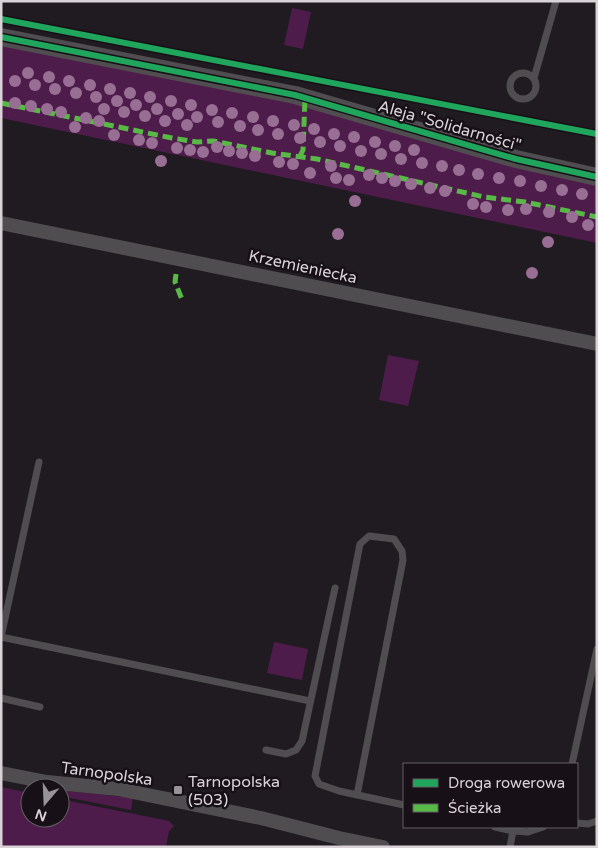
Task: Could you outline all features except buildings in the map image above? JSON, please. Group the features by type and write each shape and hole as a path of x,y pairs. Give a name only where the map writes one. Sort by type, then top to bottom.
{"street":[{"name":"Aleja \"Solidarności\"","path":"1,37 295,95 516,159 597,177"},
{"name":"Krzemieniecka","path":"1,223 597,344"},
{"name":"Tarnopolska","path":"1,773 47,782 118,789 266,819 383,847"}],"lane":[{"path":"534,78 556,1"},
{"path":"39,462 1,637 310,701"},
{"path":"357,794 402,560 402,551 394,539 378,536 369,536 360,544 315,776 319,784 357,794 403,805"},
{"path":"266,750 286,754 296,750 302,741 334,588"},
{"path":"572,763 597,649"},
{"path":"1,698 40,707"},
{"path":"578,823 588,824 597,821"},
{"path":"500,828 528,832 540,828"},
{"path":"510,847 513,831"}],"shaded area":[{"path":"292,8 311,12 303,49 284,45"},
{"path":"1,37 347,110 597,170 597,243 1,118"},
{"path":"388,355 419,361 408,406 379,400"},
{"path":"274,642 308,649 302,680 267,673"},
{"path":"1,787 20,791 20,828 70,828 70,801 169,821 174,826 169,831 166,847 1,847"},
{"path":"70,791 133,798 131,810 70,798"}],"marked path":[{"path":"300,156 303,150 305,98"},
{"path":"1,103 172,138 197,142 213,141 272,153 317,159 484,197 525,202 597,217"},
{"path":"176,274 175,282 183,302"}],"cycle path":[{"path":"1,19 597,134"},
{"path":"1,37 295,95 516,159 597,177"}],"place":[{"name":"Tarnopolska (503)","path":"178,790"}]}
